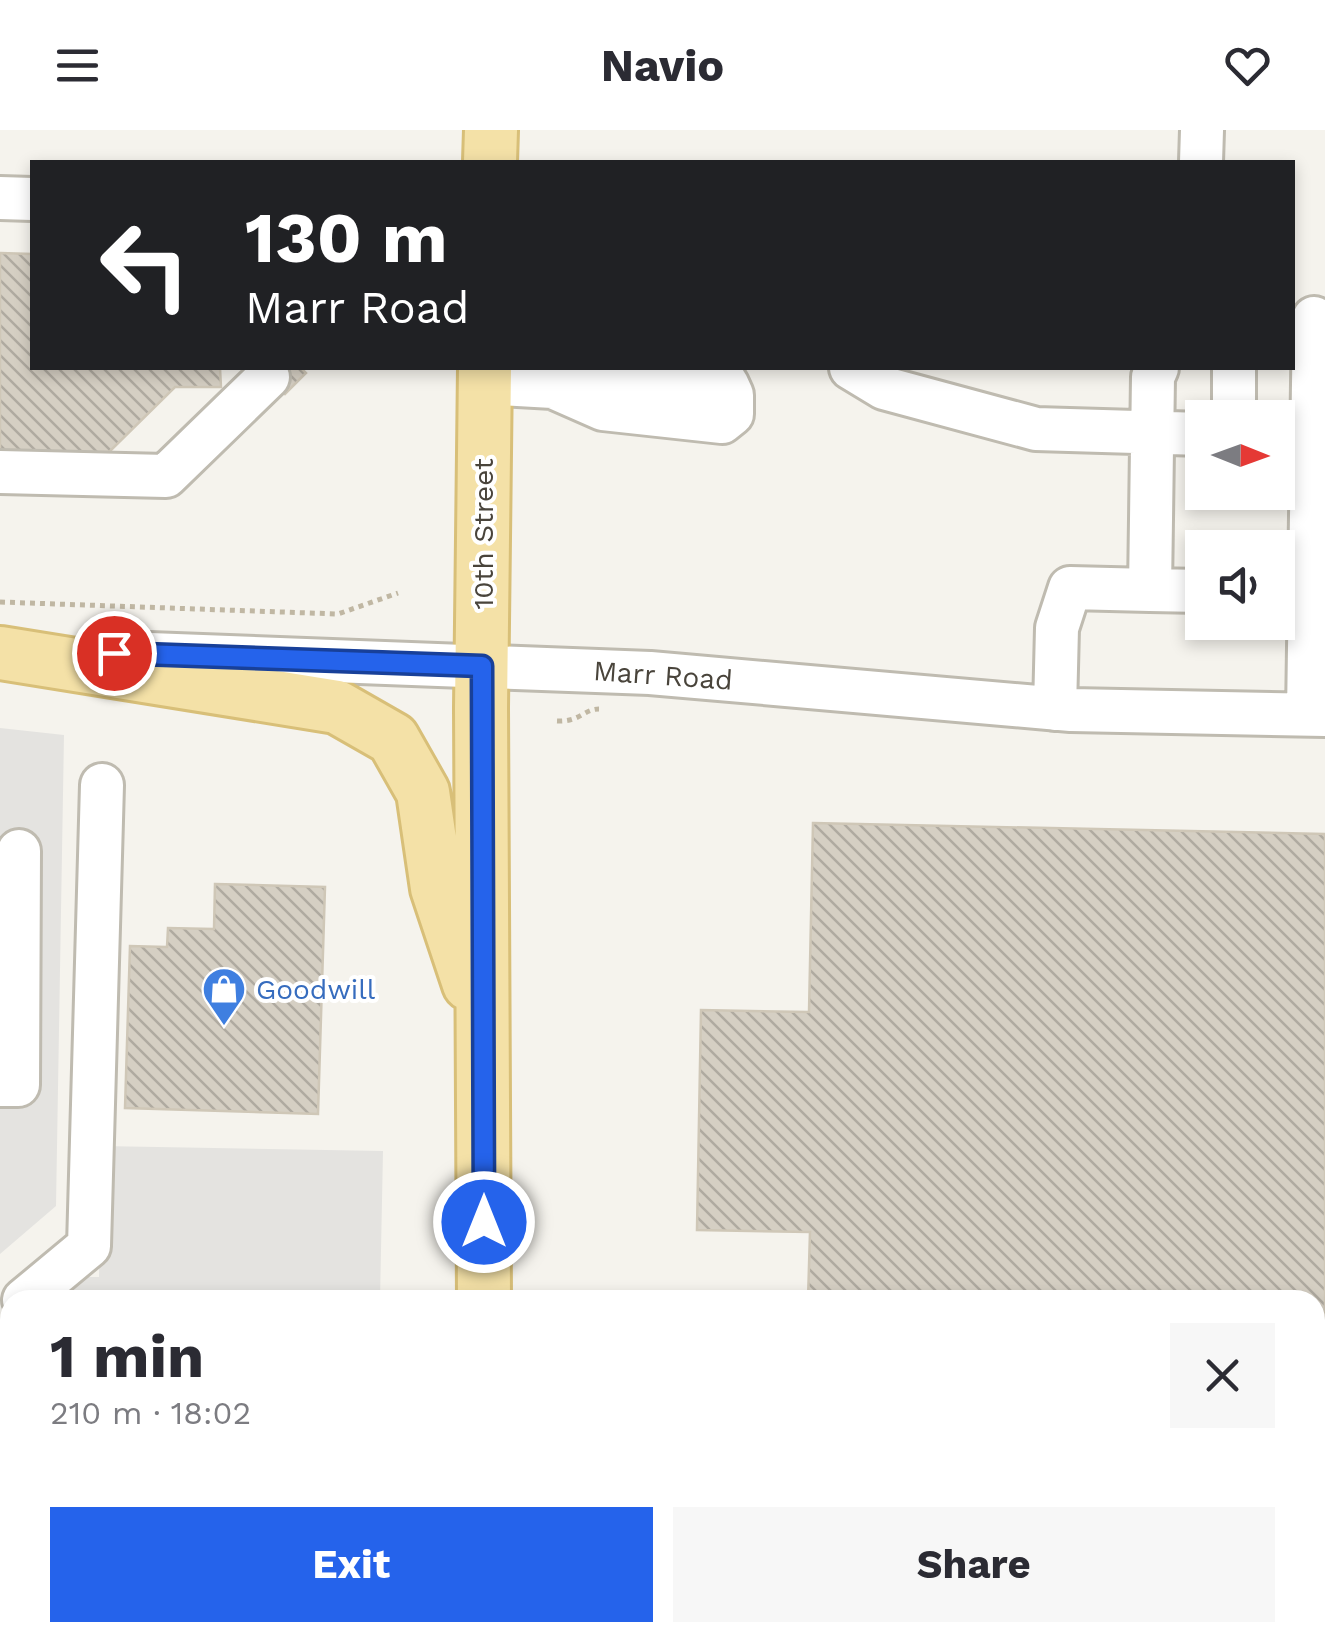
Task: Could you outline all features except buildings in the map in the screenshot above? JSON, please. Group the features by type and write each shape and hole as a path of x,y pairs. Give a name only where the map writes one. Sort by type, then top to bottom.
{"main road":[{"path":"490,160 491,130"},
{"name":"10th Street","path":"484,1290 485,375"},
{"path":"0,651 337,708 393,739 423,792 437,888 484,1028"}],"street":[{"path":"1201,160 1202,130"},
{"path":"0,198 30,199"},
{"path":"1311,318 1305,591 1316,715"},
{"path":"853,370 884,388 1036,429 1185,434"},
{"path":"1150,590 1156,370"},
{"path":"1234,370 1234,400"},
{"path":"485,375 553,387 603,371 714,374"},
{"path":"0,472 166,476 268,376"},
{"path":"1055,708 1057,628 1070,588 1185,590"},
{"name":"Marr Road","path":"0,651 650,672 1055,708 1316,715"},
{"path":"36,1290 89,1246 102,785"},
{"path":"0,1085 18,1085 19,850"}],"path":[{"path":"0,602 338,614 398,592"}],"shaded area":[{"path":"0,728 64,735 56,1206 0,1254"},
{"path":"101,1146 383,1151 380,1290 65,1290 66,1277 99,1277"}],"place":[{"name":"Goodwill","path":"224,1027"}],"route":[{"path":"114,653 482,666 484,1222"}]}
